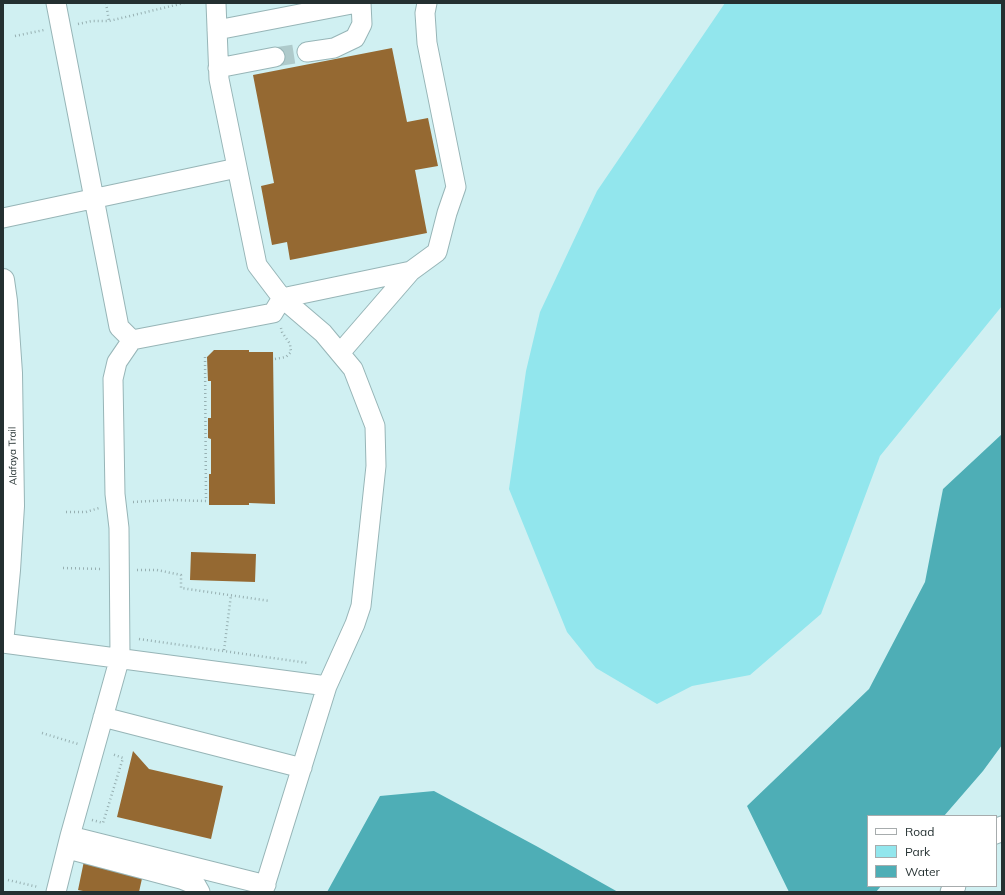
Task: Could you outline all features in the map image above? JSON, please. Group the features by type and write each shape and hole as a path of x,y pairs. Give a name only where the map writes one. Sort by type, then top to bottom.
{"main road":[{"name":"Alafaya Trail","path":"3,280 11,373 13,506 3,633"}],"lane":[{"path":"68,842 265,889 327,686 356,624 361,606 376,466 375,426 353,369 323,333 277,305 256,266 219,78 216,3"},
{"path":"217,30 357,3"},
{"path":"306,52 334,48 355,38 362,24 360,3"},
{"path":"340,353 411,271 437,252 447,213 456,187 427,43 425,13 427,3"},
{"path":"60,4 61,27 119,327 132,340"},
{"path":"218,68 275,57"},
{"path":"3,218 237,168"},
{"path":"57,892 68,842 120,658 120,528 115,494 112,379 117,362 132,340 411,271"},
{"path":"3,643 327,686"},
{"path":"104,716 302,768"},
{"path":"68,842 181,879 196,885 200,892"}],"path":[{"path":"106,3 109,21"},
{"path":"15,36 92,21 109,21 184,3"},
{"path":"275,359 286,357 291,352 290,344 282,332 277,305"},
{"path":"66,512 86,512 116,504 131,502 162,500 206,501 205,354"},
{"path":"63,568 157,570 181,574 181,588 270,601"},
{"path":"224,651 231,595"},
{"path":"120,636 336,667"},
{"path":"8,880 57,892"}],"green space":[{"path":"725,3 1002,3 1002,306 880,456 821,614 750,675 692,686 657,704 596,668 567,632 509,489 526,371 540,312 597,191"}],"water":[{"path":"1002,434 1002,745 983,771 945,815 867,815 867,887 880,887 876,892 789,892 747,806 869,689 925,582 943,489"},
{"path":"434,791 618,892 327,892 380,796"}],"building":[{"path":"392,48 407,122 428,118 438,166 415,170 427,233 290,260 287,242 272,245 261,186 274,183 253,75"},
{"path":"214,350 273,352 275,504 249,503 249,505 209,505 211,439 208,438 208,418 211,418 211,381 208,381 207,357"},
{"path":"191,552 256,554 255,582 190,580"},
{"path":"133,751 149,769 223,786 211,839 117,817"},
{"path":"84,861 143,874 139,892 88,892 78,890"}],"tunnel":[{"path":"275,57 307,52"}]}
